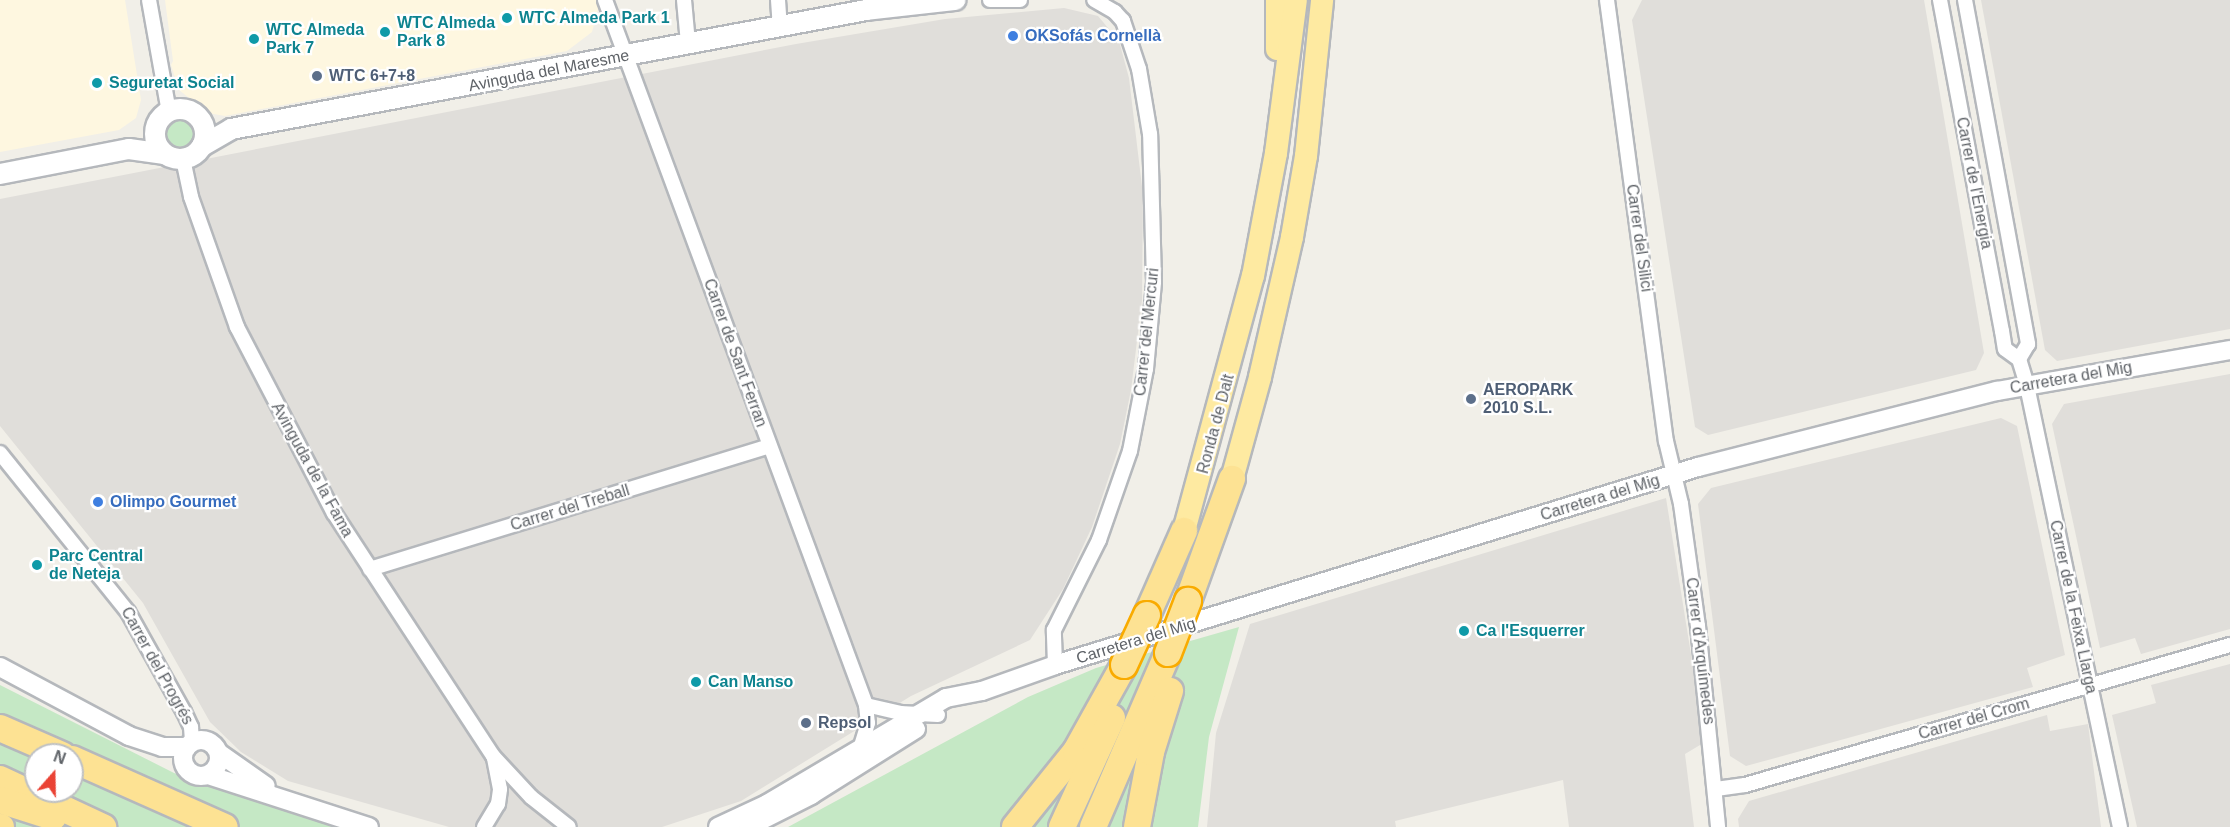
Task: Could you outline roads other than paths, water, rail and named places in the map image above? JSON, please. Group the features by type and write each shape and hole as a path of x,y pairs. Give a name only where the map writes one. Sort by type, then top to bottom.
{"highway":[{"path":"1253,276 1276,56 1277,0"},
{"name":"Ronda de Dalt","path":"1062,827 1184,531 1253,276 1276,153 1296,0"},
{"name":"Ronda de Dalt","path":"1232,479 1274,323 1306,156 1322,0"},
{"path":"1306,156 1339,0"},
{"path":"1093,827 1176,650 1232,479"},
{"path":"1148,827 1152,775 1175,677 1176,650"},
{"path":"1015,827 1076,751 1130,664"},
{"path":"1137,827 1151,752 1175,677"},
{"path":"0,728 34,743"},
{"path":"84,764 225,827"},
{"path":"0,779 103,827"},
{"path":"0,800 88,827"}],"main road":[{"path":"866,5 898,0"},
{"path":"866,5 956,0"},
{"name":"Avinguda del Maresme","path":"202,146 231,129 780,26 866,5"},
{"path":"0,174 129,149 174,157 202,146 205,133 201,121 184,110 163,118 129,149"},
{"path":"163,118 157,143 174,157"},
{"name":"Avinguda del Maresme","path":"201,121 231,129"}],"street":[{"path":"149,0 163,118"},
{"name":"Carrer de Sant Ferran","path":"605,0 866,705 868,723 860,749"},
{"path":"684,0 688,43"},
{"path":"778,0 780,26"},
{"path":"990,0 1020,0"},
{"name":"Carrer del Mercuri","path":"1055,665 1054,630 1099,540 1130,451 1146,369 1154,282 1150,134 1139,69 1123,21 1115,12 1094,0"},
{"name":"Carrer del Silici","path":"1607,0 1666,441 1674,476"},
{"name":"Carrer de l'Energia","path":"1940,0 2001,332 2005,349 2019,359 2027,386"},
{"name":"Carrer de l'Energia","path":"1965,0 2028,341 2019,359"},
{"name":"Avinguda de la Fama","path":"174,157 191,197 237,327 317,482 370,569 493,756"},
{"name":"Carretera del Mig","path":"718,827 767,804 946,698 982,691 1055,665 1674,476 2027,386 2230,350"},
{"name":"Carrer de la Feixa Llarga","path":"2027,386 2120,827"},
{"name":"Carrer del Treball","path":"370,569 770,446"},
{"name":"Carrer del Progrés","path":"0,453 123,605 184,712 191,727 189,745"},
{"name":"Carrer d'Arquímedes","path":"1674,476 1698,626 1718,827"},
{"name":"Carrer del Crom","path":"1716,789 1745,785 2230,645"},
{"path":"0,668 129,736 196,775 208,775 369,827"},
{"name":"Carretera del Mig","path":"748,827 811,795 938,715 973,700 982,691"},
{"path":"866,705 916,715 938,715"},
{"path":"129,736 162,747 208,741 219,753 280,797"},
{"path":"187,768 184,760 189,745"},
{"path":"208,775 218,766 219,753"},
{"path":"484,827 498,804 500,789 493,756"},
{"path":"493,756 531,797 569,827"}],"place":[{"name":"WTC Almeda Park 1","path":"507,18"},
{"name":"WTC Almeda Park 8","path":"385,32"},
{"name":"OKSofás Cornellà","path":"1013,36"},
{"name":"WTC Almeda Park 7","path":"254,39"},
{"name":"WTC 6+7+8","path":"317,76"},
{"name":"Seguretat Social","path":"97,83"},
{"name":"AEROPARK 2010 S.L.","path":"1471,399"},
{"name":"Olimpo Gourmet","path":"98,502"},
{"name":"Parc Central de Neteja","path":"37,565"},
{"name":"Ca l'Esquerrer","path":"1464,631"},
{"name":"Can Manso","path":"696,682"},
{"name":"Repsol","path":"806,723"}]}
